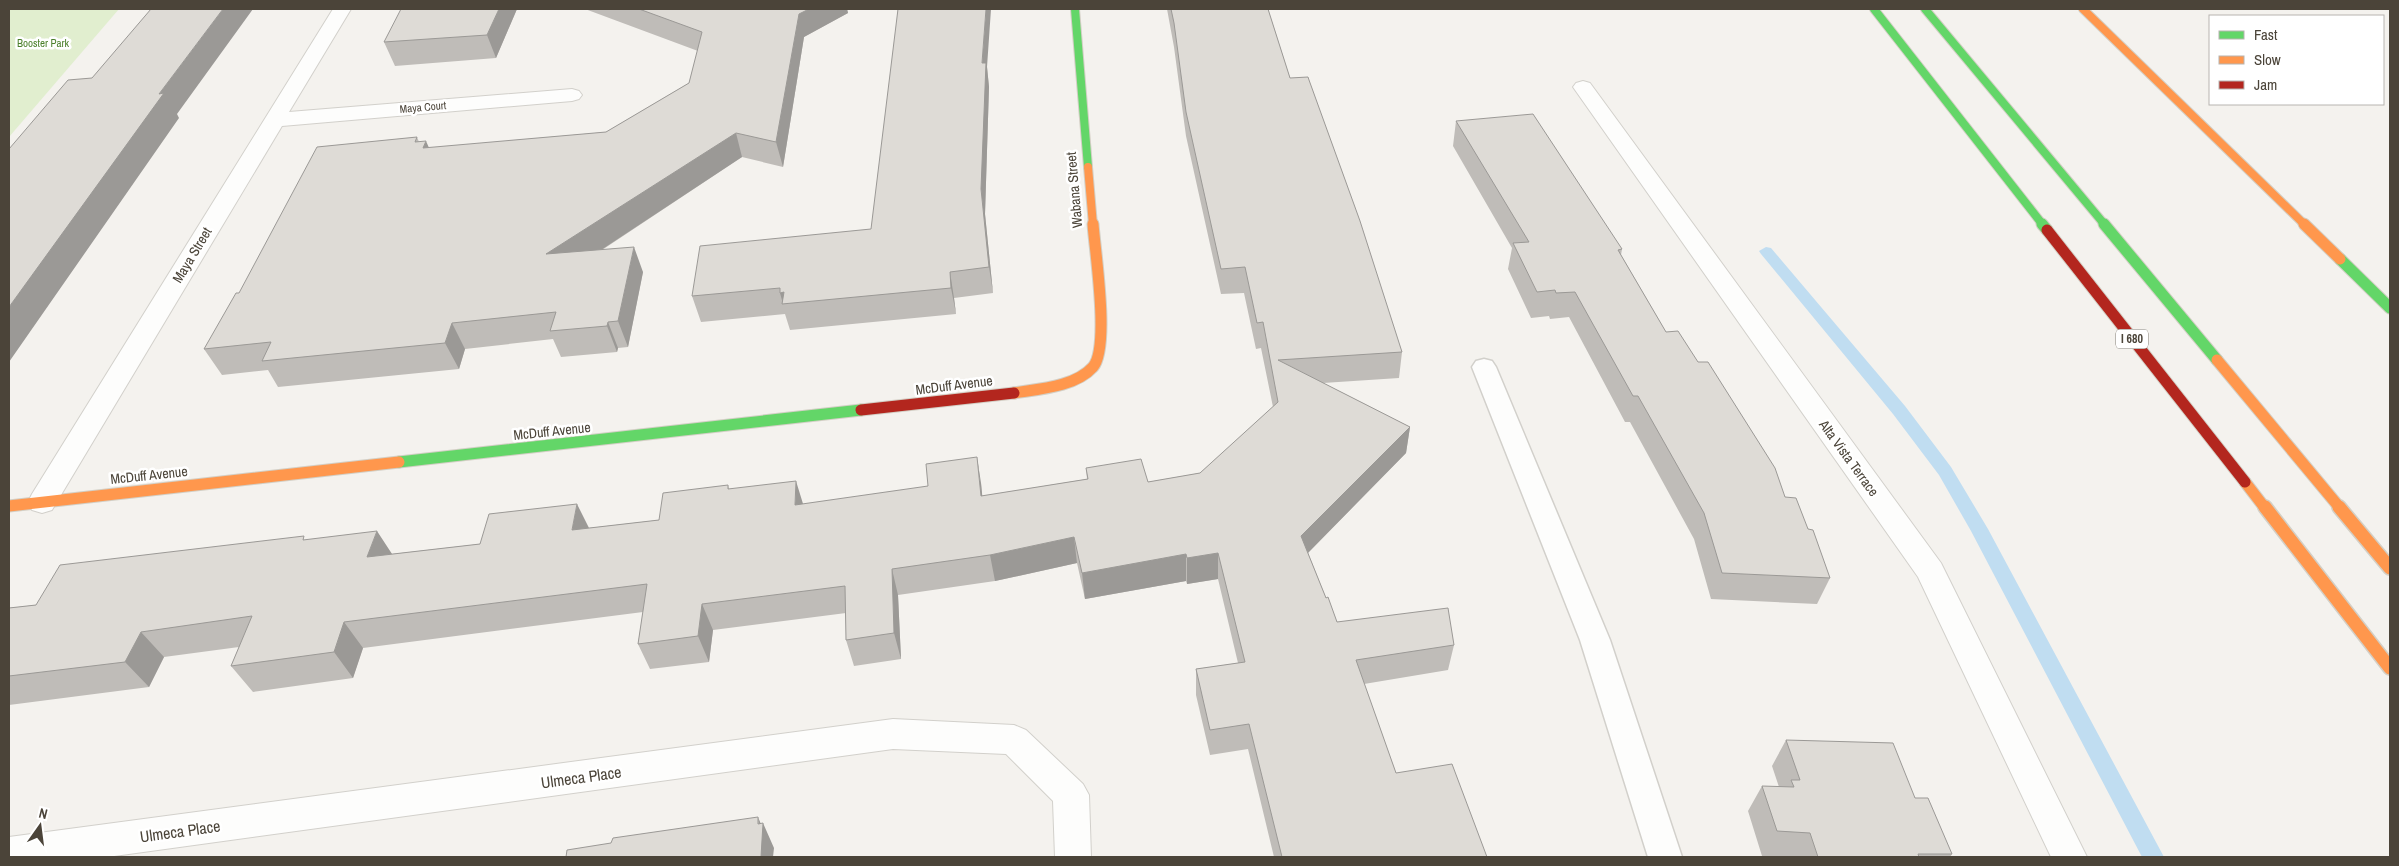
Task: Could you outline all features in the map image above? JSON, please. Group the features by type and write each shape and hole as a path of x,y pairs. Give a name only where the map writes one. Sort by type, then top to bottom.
{"main road":[{"name":"Wabana Street","path":"1075,9 1102,329 1100,350 1093,367"},
{"name":"I 680","path":"1874,9 2390,668"},
{"path":"1925,9 2390,568"},
{"path":"2083,9 2390,308"},
{"name":"McDuff Avenue","path":"9,506 990,396 1072,380 1093,367"}],"street":[{"name":"Maya Street","path":"42,502 342,9"},
{"name":"Alta Vista Terrace","path":"1583,87 1930,571 2069,857"},
{"name":"Maya Court","path":"274,120 572,95"},
{"name":"Ulmeca Place","path":"9,854 893,734 1014,740 1071,795 1073,857"}],"lane":[{"path":"1484,367 1595,640 1666,857"}],"green space":[{"name":"Booster Park","path":"9,9 119,9 9,137"}],"building":[{"path":"151,9 223,9 159,94 164,93 9,307 9,149 68,80 92,78"},
{"path":"401,9 499,9 487,35 384,42"},
{"path":"639,9 809,9 799,14 776,142 736,133 546,254 634,247 618,321 608,322 607,326 550,331 556,312 452,323 445,343 262,361 271,342 204,349 236,293 239,293 317,147 417,137 415,142 426,141 423,148 606,132 689,83 702,32"},
{"path":"898,9 986,9 982,63 986,63 981,189 989,267 950,272 951,288 782,304 784,292 780,293 780,288 692,296 700,246 871,229"},
{"path":"1171,9 1268,9 1290,78 1308,77 1360,221 1402,352 1278,360 1410,427 1301,536 1337,622 1448,608 1454,645 1356,660 1396,773 1452,764 1487,857 1282,857 1249,724 1210,730 1196,669 1245,662 1218,553 1187,558 1186,554 1082,573 1074,537 990,555 892,569 894,633 846,640 845,586 702,604 698,636 638,644 647,584 344,622 334,652 231,666 252,616 141,632 125,662 9,676 9,608 36,605 60,565 304,536 303,540 377,531 367,557 480,544 489,514 577,504 572,530 659,520 663,493 728,485 728,489 796,481 795,505 928,486 926,464 977,457 981,496 1088,479 1086,468 1141,459 1148,482 1200,473 1278,402 1263,322 1257,323 1245,267 1221,269 1186,112"},
{"path":"1533,114 1622,249 1618,250 1666,332 1678,331 1698,362 1708,362 1775,468 1785,497 1796,498 1808,529 1813,530 1830,578 1722,573 1704,513 1638,396 1633,396 1575,292 1556,293 1555,290 1537,292 1513,243 1529,242 1456,121"},
{"path":"1786,740 1893,743 1915,798 1928,798 1952,854 1918,854 1919,857 1818,857 1810,833 1777,831 1762,786 1794,787 1791,780 1800,780"},
{"path":"758,817 758,824 763,823 761,857 566,857 567,850 611,843 613,838"}],"waterway":[{"path":"1766,251 1899,410 1945,471 1979,529 2153,857"}],"traffic: fast":[{"path":"1075,9 1088,167"},
{"path":"1874,9 2047,230"},
{"path":"1925,9 2217,360"},
{"path":"2340,259 2390,308"},
{"path":"399,462 861,410"}],"traffic: slow":[{"path":"2083,9 2340,259"},
{"path":"1014,393 1046,388 1075,379 1094,366 1098,357 1102,329 1088,167"},
{"path":"2217,360 2390,568"},
{"path":"9,506 399,462"},
{"path":"2245,482 2390,668"}],"traffic: jam":[{"path":"2047,230 2245,482"},
{"path":"861,410 1014,393"}]}
